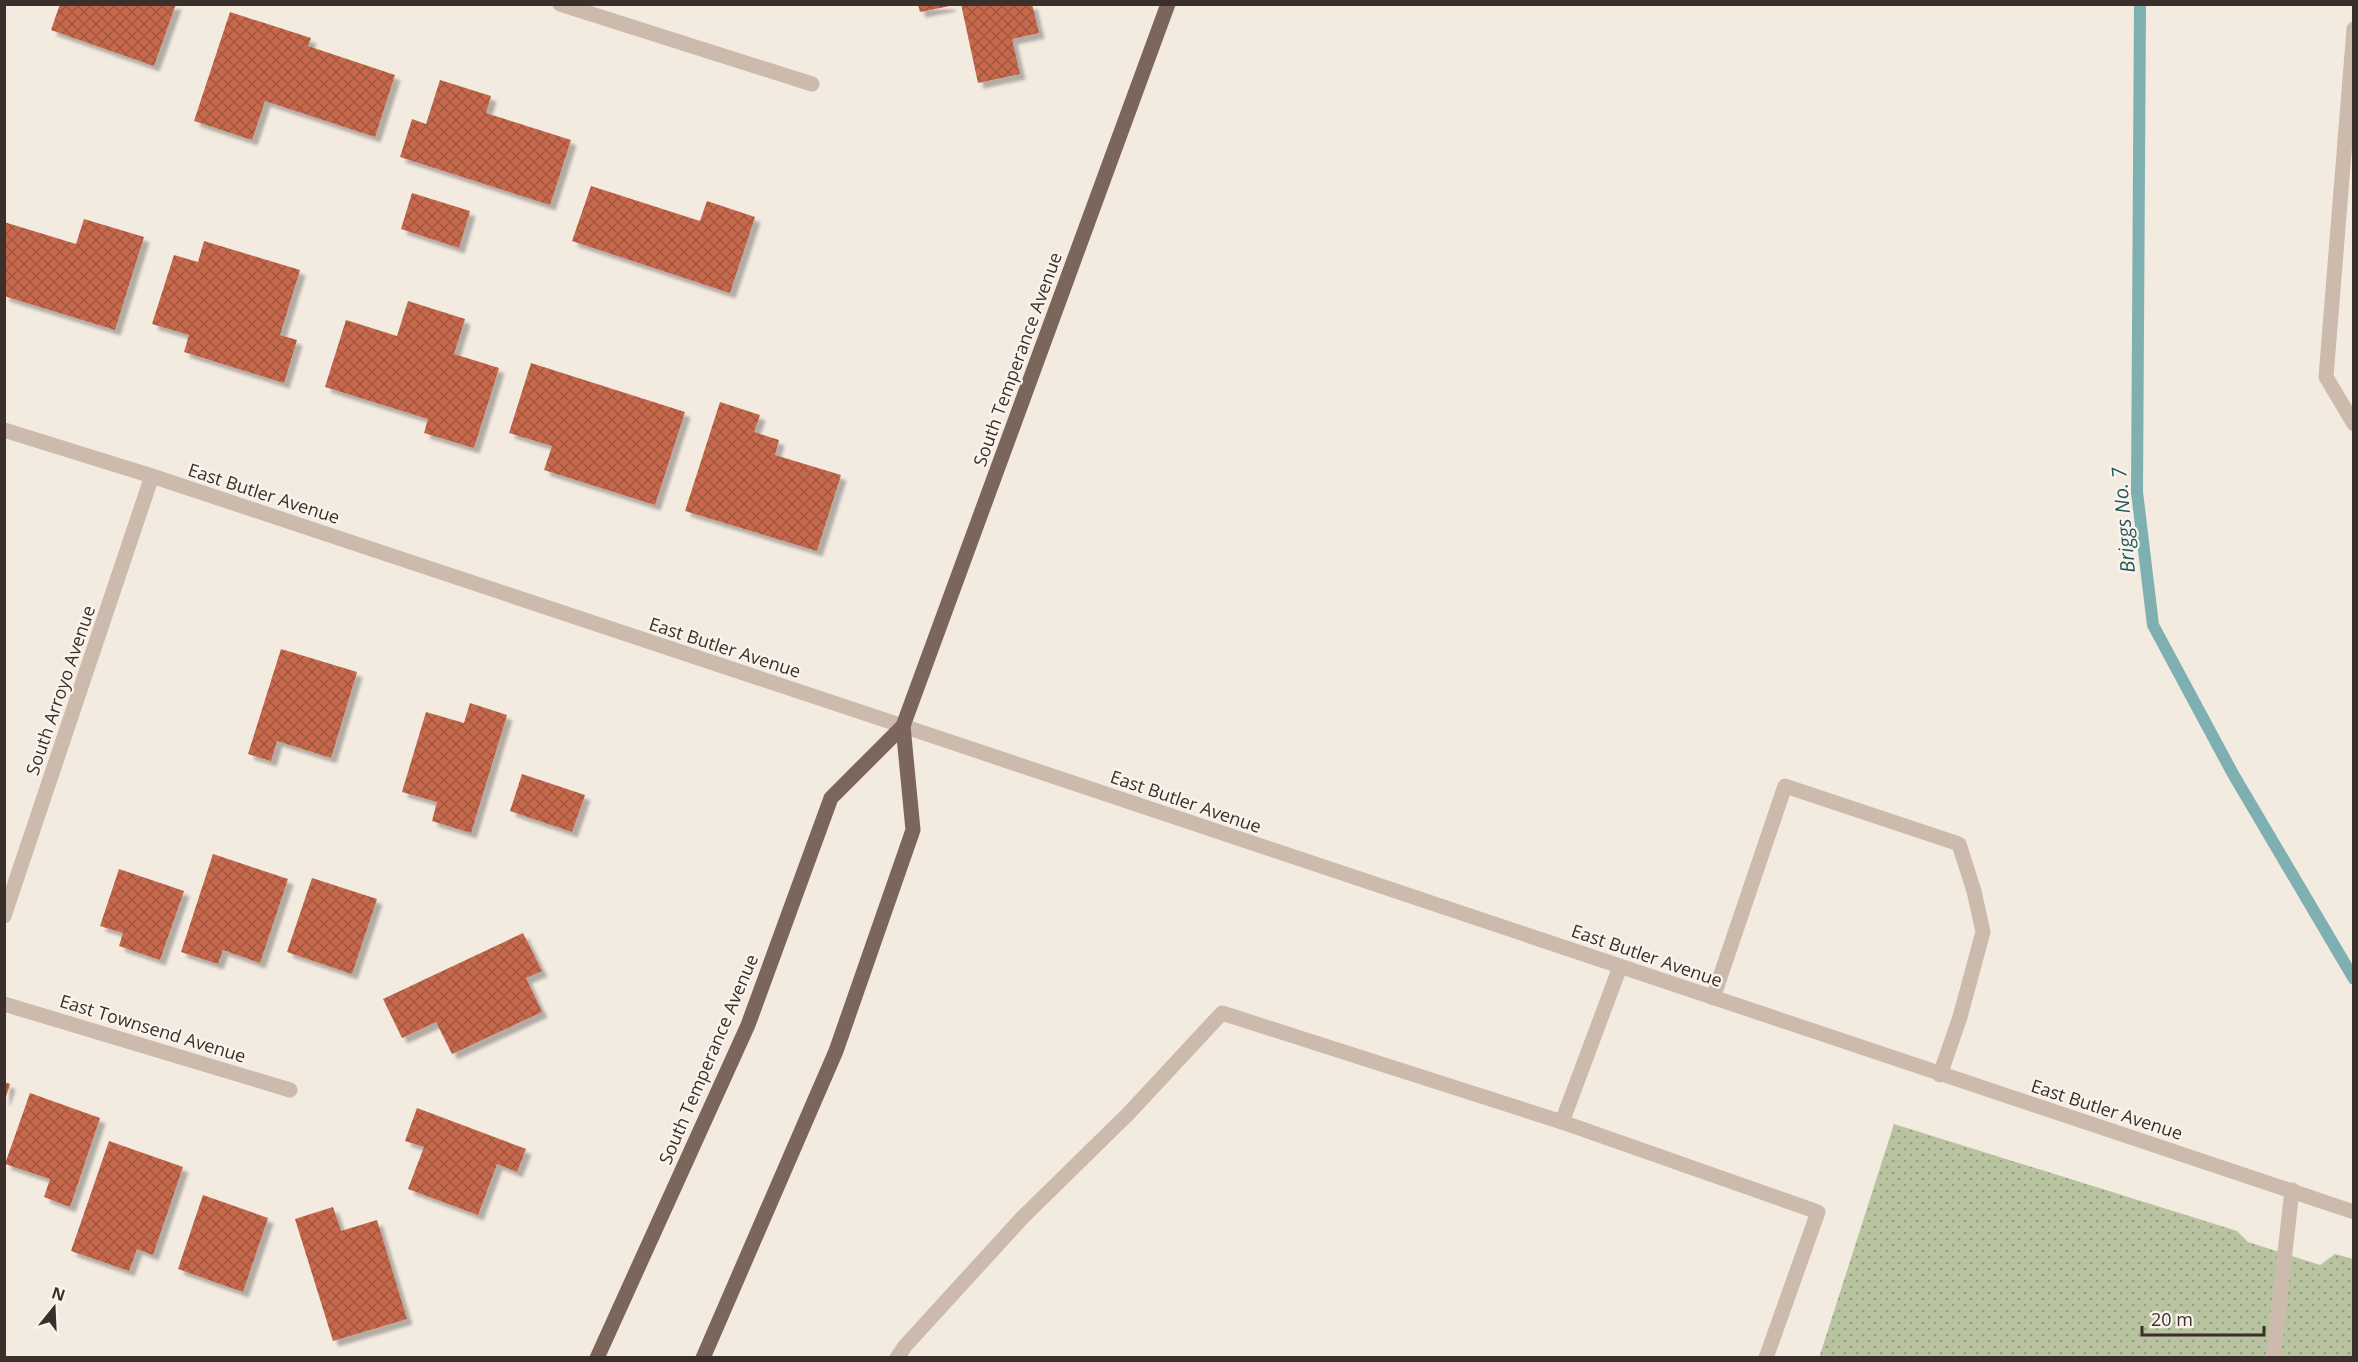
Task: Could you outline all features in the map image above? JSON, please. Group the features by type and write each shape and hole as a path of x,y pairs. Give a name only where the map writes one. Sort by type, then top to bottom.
{"main road":[{"name":"South Temperance Avenue","path":"597,1358 747,1025 831,798 903,726 1168,4"},
{"name":"South Temperance Avenue","path":"703,1358 836,1051 913,830 903,726"}],"street":[{"path":"560,4 812,84"},
{"path":"2354,29 2326,377 2354,424"},
{"name":"East Butler Avenue","path":"4,430 903,726 2354,1212"},
{"name":"South Arroyo Avenue","path":"4,916 152,477"},
{"path":"1713,998 1785,786 1959,844 1974,891 1983,932 1960,1017 1940,1075"},
{"path":"1562,1122 1620,967"},
{"name":"East Townsend Avenue","path":"4,1004 290,1090"},
{"path":"897,1358 905,1346 1022,1218 1129,1113 1222,1013 1562,1122 1818,1212 1766,1358"},
{"path":"2273,1358 2292,1190"}],"green space":[{"path":"1894,1124 2237,1231 2248,1242 2320,1265 2335,1254 2353,1259 2353,1357 1819,1358"}],"building":[{"path":"60,4 176,4 154,66 51,30"},
{"path":"918,4 950,4 950,6 920,12"},
{"path":"961,4 1032,4 1039,33 1012,39 1020,74 978,83"},
{"path":"230,12 311,38 308,46 395,75 375,137 265,101 252,140 194,121"},
{"path":"440,80 491,96 486,113 571,140 550,205 400,157 412,119 426,124"},
{"path":"591,186 700,221 707,201 755,217 730,293 572,241"},
{"path":"412,193 470,211 459,248 401,229"},
{"path":"84,219 144,237 115,330 4,296 4,222 76,244"},
{"path":"204,241 300,270 280,335 297,340 284,383 184,352 189,335 152,324 174,255 198,262"},
{"path":"408,301 465,319 454,354 499,368 474,448 424,433 428,419 325,387 346,320 397,336"},
{"path":"531,363 685,412 655,505 544,470 552,446 509,433"},
{"path":"720,402 760,415 754,432 779,440 775,455 841,475 817,551 685,511"},
{"path":"281,649 357,672 331,758 277,741 271,761 248,754"},
{"path":"470,703 507,715 471,833 432,821 437,802 402,792 426,712 464,723"},
{"path":"522,774 585,795 572,832 510,811"},
{"path":"213,854 288,879 260,963 223,950 218,964 181,952"},
{"path":"119,869 184,891 160,960 119,946 123,933 100,926"},
{"path":"312,878 377,899 352,974 287,952"},
{"path":"523,933 542,971 526,978 542,1012 452,1054 436,1022 402,1038 383,999"},
{"path":"4,1082 10,1084 5,1100 4,1100"},
{"path":"30,1093 100,1118 70,1207 44,1197 50,1179 5,1164"},
{"path":"417,1108 526,1149 517,1172 497,1164 478,1215 408,1189 424,1147 405,1141"},
{"path":"109,1141 183,1167 153,1255 137,1249 129,1271 71,1251"},
{"path":"203,1195 268,1218 243,1292 178,1269"},
{"path":"333,1207 341,1231 377,1220 407,1319 333,1341 295,1219"}],"waterway":[{"name":"Briggs No. 7","path":"2140,4 2137,492 2153,625 2233,774 2354,979"}]}
